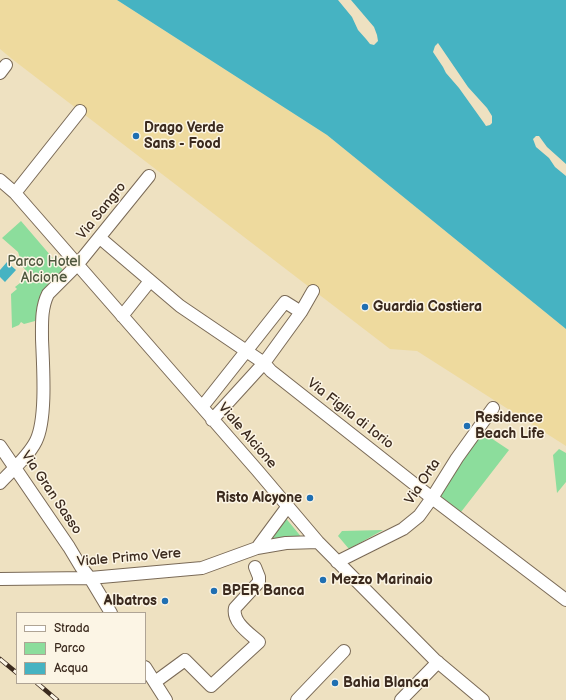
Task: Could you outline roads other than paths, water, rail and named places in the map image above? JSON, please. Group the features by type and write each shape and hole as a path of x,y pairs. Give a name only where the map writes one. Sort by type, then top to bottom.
{"street":[{"path":"15,193 80,111"},
{"name":"Via Sangro","path":"0,483 16,467 36,442 40,431 43,403 43,304 48,294 77,265 150,176"},
{"name":"Viale Alcione","path":"0,180 15,193 318,542 438,662 483,700"},
{"name":"Via Figlia di Iorio","path":"100,238 180,306 264,363 271,371 432,498 566,600"},
{"path":"122,316 153,283"},
{"path":"212,420 264,363 301,312 314,291"},
{"path":"202,407 285,302 301,312"},
{"name":"Via Orta","path":"337,562 403,529 419,516 457,458 493,408"},
{"name":"Via Gran Sasso","path":"0,446 16,467 81,567 90,578 110,612"},
{"path":"257,548 288,506"},
{"name":"Viale Primo Vere","path":"0,579 90,578 202,568 257,548 286,543 318,542"},
{"path":"155,682 185,660 211,686 259,642 234,617 235,608 259,582 258,573 255,567"},
{"path":"297,700 344,651"},
{"path":"401,700 438,662"},
{"path":"146,668 166,700"}],"water":[{"path":"117,0 566,0 566,329 327,135"},
{"path":"7,262 16,270 5,282 0,277 0,270"}],"railway":[{"path":"0,659 16,672"},
{"path":"38,684 57,700"}],"place":[{"name":"Drago Verde Sans - Food","path":"136,136"},
{"name":"Guardia Costiera","path":"365,307"},
{"name":"Residence Beach Life","path":"467,426"},
{"name":"Risto Alcyone","path":"310,498"},
{"name":"Mezzo Marinaio","path":"323,580"},
{"name":"BPER Banca","path":"214,591"},
{"name":"Albatros","path":"165,601"},
{"name":"Bahia Blanca","path":"335,683"}],"park label":[{"name":"Parco Hotel Alcione","path":"44,270"}]}
